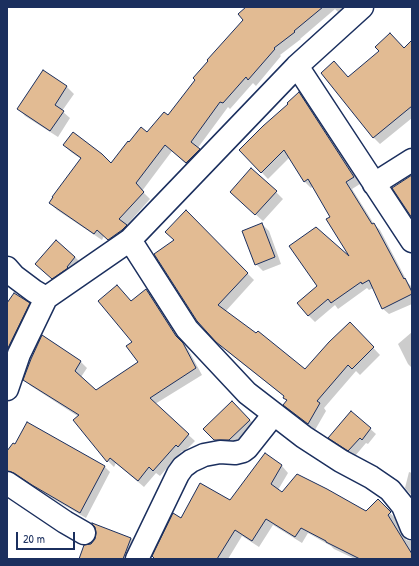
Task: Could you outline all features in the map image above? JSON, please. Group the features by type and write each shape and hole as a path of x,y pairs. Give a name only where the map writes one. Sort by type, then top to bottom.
{"street":[{"path":"7,389 19,354 46,298 130,240 297,66 362,7"},
{"path":"297,66 412,242"},
{"path":"374,184 412,160"},
{"path":"130,240 187,329 247,393 304,437 334,457 390,490 403,506 412,528"},
{"path":"7,268 14,276 46,298"},
{"path":"137,559 178,474 183,467 191,461 204,455 220,452 235,453 243,451 274,414"},
{"path":"7,483 84,533"}],"building":[{"path":"246,7 323,7 294,31 295,32 274,48 275,49 248,80 246,77 223,103 220,102 191,142 200,149 186,163 165,145 136,183 144,192 119,219 127,225 122,230 108,240 97,230 94,234 49,203 81,158 63,145 73,132 102,154 111,163 141,127 147,132 164,112 168,115 195,80 193,78 208,61 207,60 243,20 238,14"},
{"path":"390,33 404,48 412,40 412,106 373,138 321,73 334,61 348,77 379,51 375,47"},
{"path":"43,70 67,86 55,105 64,111 50,131 17,109"},
{"path":"299,92 354,177 346,182 372,224 374,223 412,292 412,294 382,309 369,280 362,284 361,282 331,303 328,299 308,316 297,303 317,286 289,246 316,227 349,256 326,219 330,217 308,179 304,182 284,150 261,173 239,150"},
{"path":"251,168 277,191 255,215 230,192"},
{"path":"412,175 412,218 392,188"},
{"path":"186,210 248,273 218,305 256,333 258,331 305,369 329,342 350,322 374,347 352,369 348,365 317,401 320,403 308,424 283,405 287,400 283,398 284,396 216,342 197,321 154,254 174,240 165,232"},
{"path":"262,223 275,257 255,265 242,231"},
{"path":"56,240 75,257 67,267 68,268 52,279 35,264"},
{"path":"117,285 131,301 146,289 176,336 183,343 196,368 150,398 189,434 178,447 176,445 153,471 149,467 138,481 110,458 107,462 73,420 79,415 23,380 42,335 81,361 75,371 96,390 138,362 126,346 132,342 98,301"},
{"path":"14,293 30,303 7,350 7,303"},
{"path":"232,401 250,420 229,440 214,440 203,429"},
{"path":"351,411 371,428 362,440 360,438 348,451 328,438"},
{"path":"27,422 105,466 80,513 14,473 7,471 7,451 13,443 15,444"},
{"path":"265,453 282,465 271,484 282,492 297,474 366,511 378,499 391,512 388,515 412,554 412,559 360,559 301,528 295,537 266,519 252,541 235,530 217,559 155,559 152,556 173,513 181,518 200,483 230,500"},
{"path":"92,523 131,538 123,559 79,559 84,545 91,544 95,539 95,527"}]}
